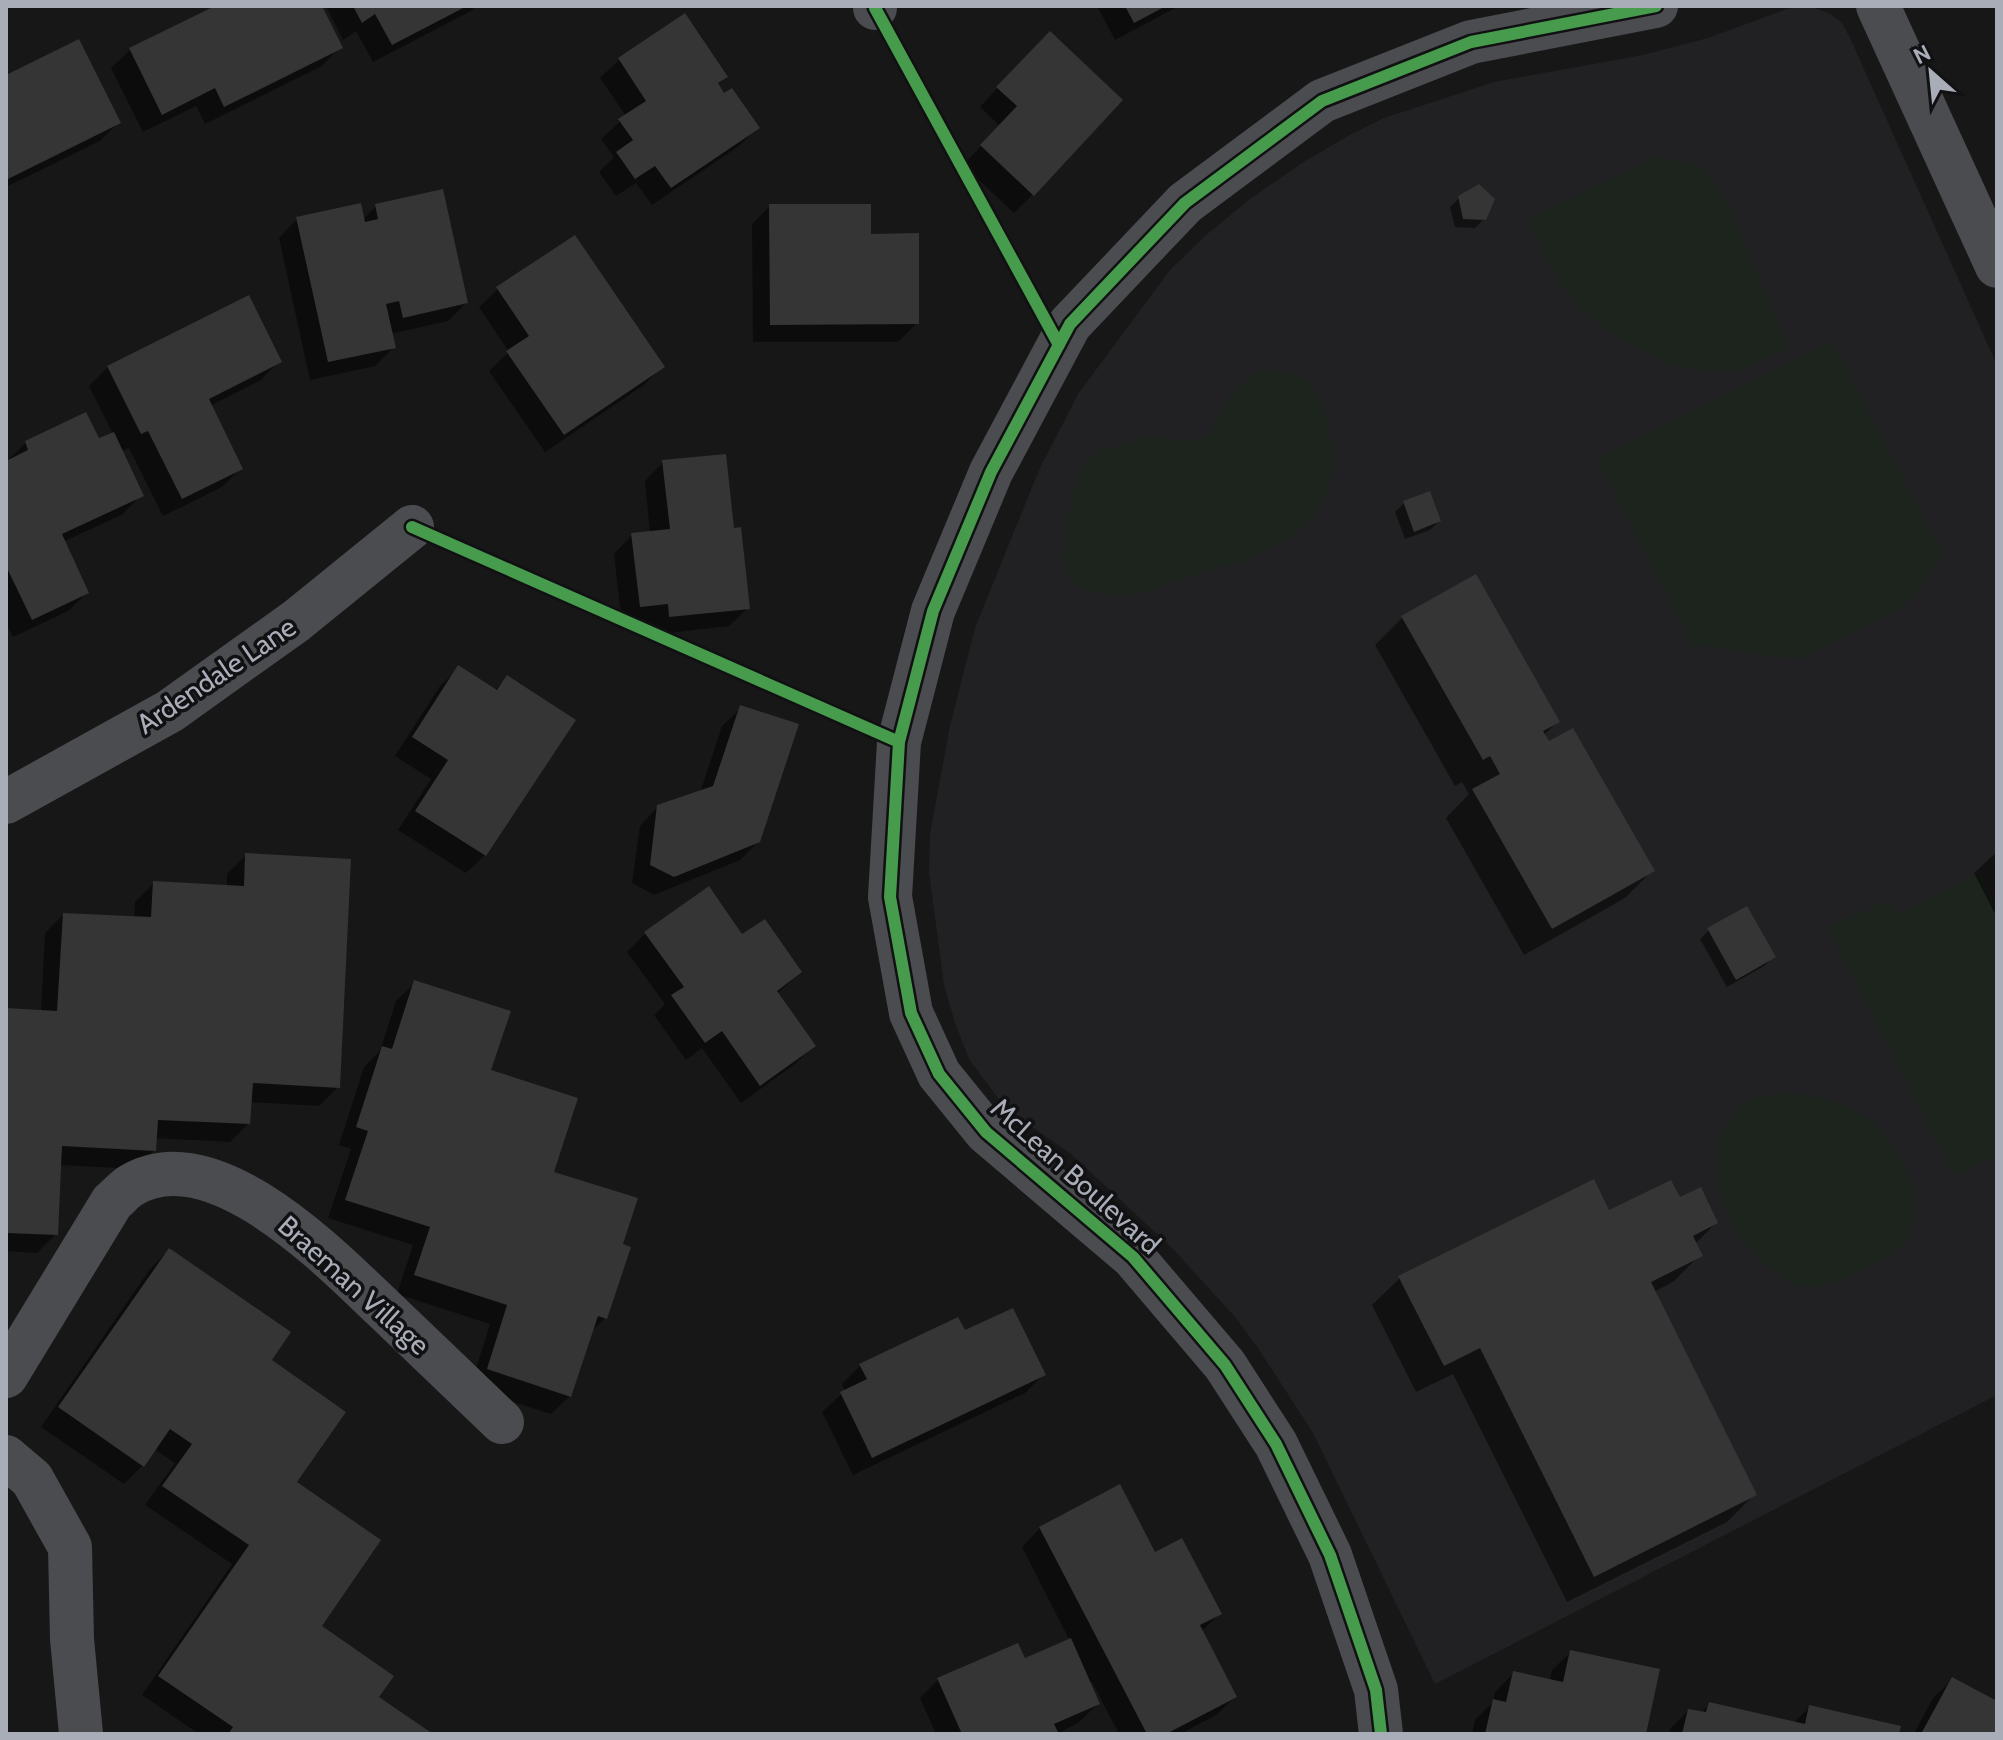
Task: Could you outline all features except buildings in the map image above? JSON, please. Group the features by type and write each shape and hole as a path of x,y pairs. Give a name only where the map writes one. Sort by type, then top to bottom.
{"street":[{"name":"McLean Boulevard","path":"1381,1734 1376,1690 1330,1555 1276,1444 1225,1365 1133,1257 986,1132 939,1074 911,1013 890,897 899,742 933,611 991,472 1052,357 1070,324 1185,203 1322,101 1471,42 1656,6"},
{"path":"1878,6 1997,266"},
{"name":"Ardendale Lane","path":"6,802 170,711 296,621 412,527"},
{"name":"Braeman Village","path":"6,1376 112,1202 132,1185 160,1176 189,1176 223,1184 268,1209 309,1238 502,1422"},
{"path":"6,1457 32,1479 70,1547 72,1639 81,1734"}],"shaded area":[{"path":"1809,6 1831,14 1842,23 1850,38 1997,365 1997,1395 1435,1684 1313,1433 1235,1317 1173,1249 1071,1154 1000,1101 969,1059 944,985 929,872 930,834 950,726 975,628 1039,470 1078,394 1170,270 1206,235 1302,163 1384,118 1494,82 1643,55 1708,38 1787,9"},
{"path":"1655,157 1699,165 1726,199 1789,349 1743,368 1719,372 1669,364 1645,354 1600,325 1559,283 1529,219"},
{"path":"1833,341 1943,556 1903,608 1797,659 1692,645 1597,459"},
{"path":"1269,369 1292,374 1308,382 1324,407 1330,433 1332,471 1321,507 1310,521 1258,554 1147,591 1128,595 1104,594 1074,583 1065,567 1065,541 1077,473 1083,465 1102,452 1138,439 1160,437 1187,442 1204,437 1214,428 1237,387"},
{"path":"1978,872 1997,909 1997,1155 1955,1177 1828,929 1889,899 1897,913"},
{"path":"1778,1093 1826,1099 1860,1113 1891,1144 1912,1185 1915,1216 1903,1243 1891,1255 1848,1278 1809,1287 1786,1281 1748,1246 1724,1206 1715,1164 1719,1143 1728,1123 1749,1101"}],"cycle path":[{"path":"1381,1734 1376,1690 1330,1555 1276,1444 1225,1365 1133,1257 986,1132 939,1074 911,1013 890,897 899,742 933,611 991,472 1070,324 1185,203 1322,101 1471,42 1656,6"},
{"path":"875,8 1059,345"},
{"path":"412,527 899,742"}]}
